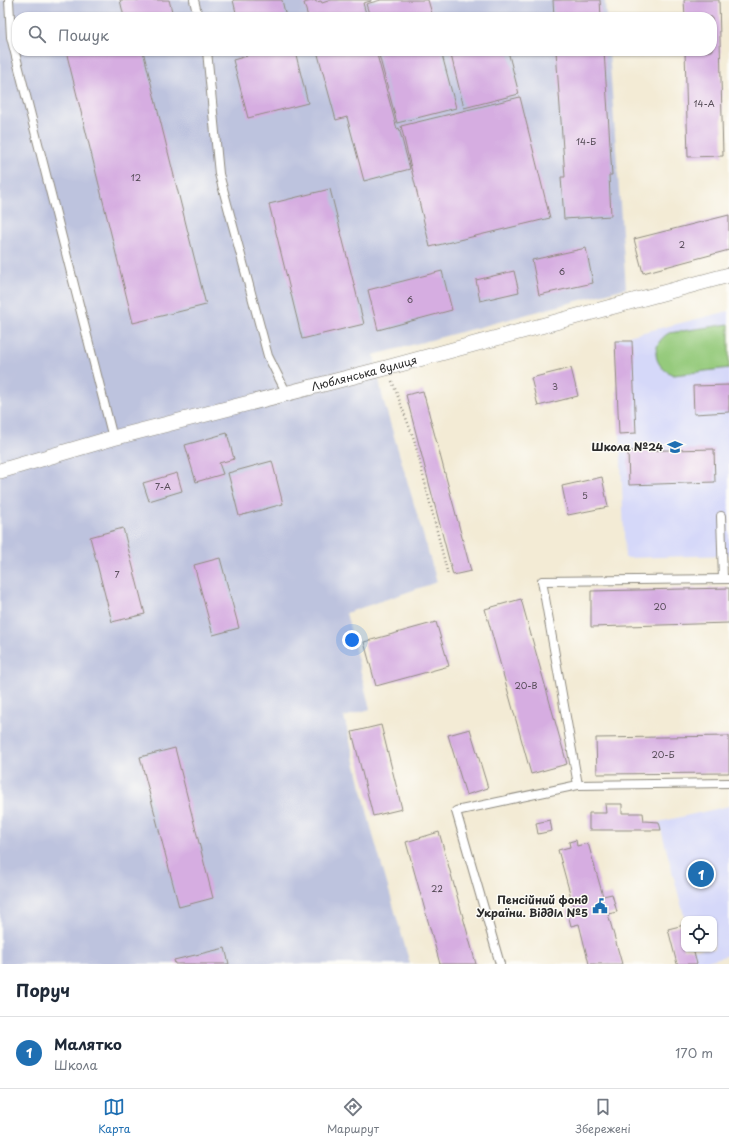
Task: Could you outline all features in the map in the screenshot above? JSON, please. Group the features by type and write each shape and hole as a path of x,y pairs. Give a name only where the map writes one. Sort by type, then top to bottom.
{"street":[{"name":"Люблянська вулиця","path":"0,471 113,438 386,368 729,275"}],"lane":[{"path":"9,0 12,41"},
{"path":"194,0 197,12"},
{"path":"16,56 113,438"},
{"path":"207,56 219,174 268,356 287,394"},
{"path":"578,785 542,581 726,579 721,516"},
{"path":"500,964 456,811 578,785 729,783"}],"path":[{"path":"386,368 399,397 414,439 448,574"}],"shaded area":[{"path":"0,0 605,0 606,12 12,12 12,56 609,56 626,288 374,355 383,399 437,582 346,613 370,709 344,717 373,835 410,964 0,964"},
{"name":"Школа №24","path":"729,311 729,555 625,558 616,339"},
{"path":"729,806 729,955 697,964 694,952 717,952 717,916 684,916 659,822"}],"green space":[{"path":"729,324 729,368 674,375 661,367 656,355 656,349 663,338 669,333"}],"building":[{"path":"120,0 169,0 172,12 123,12"},
{"path":"233,0 282,0 285,12 236,12"},
{"path":"315,0 316,2 321,1 322,3 331,0 371,0 363,3 366,12 307,12 304,3"},
{"path":"381,0 428,0 432,12 368,12 366,4"},
{"path":"553,0 600,0 601,12 554,12"},
{"path":"684,0 719,0 723,156 688,157 685,56 717,56 717,12 685,12"},
{"path":"67,56 144,56 206,305 133,323"},
{"path":"247,56 296,56 308,103 248,118 233,60"},
{"path":"318,56 377,56 397,129 399,128 410,169 364,181 347,117 336,120"},
{"path":"379,56 442,56 456,108 397,123"},
{"path":"451,56 509,56 519,94 464,108"},
{"path":"556,56 604,56 612,175 609,175 611,216 564,219 561,177 565,177"},
{"path":"520,97 550,218 430,247 401,126"},
{"path":"330,189 364,324 302,339 269,204"},
{"path":"729,215 729,250 643,273 634,239"},
{"path":"586,248 593,283 539,295 532,260"},
{"path":"442,271 452,310 378,330 368,290"},
{"path":"514,271 519,292 480,301 476,280"},
{"path":"615,341 632,341 636,433 619,434"},
{"path":"571,368 578,396 538,406 531,378"},
{"path":"729,385 729,412 694,414 693,386"},
{"path":"423,391 471,571 453,575 406,395"},
{"path":"227,433 234,459 219,463 223,474 196,482 185,445"},
{"path":"714,449 715,482 629,485 628,451"},
{"path":"272,461 283,504 239,516 228,473"},
{"path":"177,473 182,491 149,501 143,483"},
{"path":"602,477 608,507 568,515 562,486"},
{"path":"123,528 145,614 112,622 90,537"},
{"path":"220,558 239,628 213,635 194,565"},
{"path":"729,588 729,623 591,627 591,591"},
{"path":"521,599 567,764 531,774 485,609"},
{"path":"436,622 449,666 376,686 364,642"},
{"path":"381,725 402,809 373,816 352,732"},
{"path":"470,729 488,788 466,795 448,735"},
{"path":"729,736 729,773 597,774 596,738"},
{"path":"175,748 213,898 179,907 140,757"},
{"path":"605,804 622,804 622,813 643,813 644,821 659,822 661,830 589,830 589,813 606,813"},
{"path":"550,820 552,831 538,834 536,823"},
{"path":"439,832 476,964 440,964 406,842"},
{"path":"576,840 577,846 588,843 603,896 612,894 617,912 608,914 622,964 589,964 579,924 571,926 567,910 574,908 558,850 570,847 569,842"},
{"path":"681,926 681,952 694,952 697,964 677,964 668,929"},
{"path":"225,948 229,964 175,964 174,960"}],"place":[{"name":"Школа №24","path":"675,447"},
{"name":"Малятко","path":"701,874"},
{"name":"Пенсійний фонд України. Відділ №5","path":"600,906"}]}
